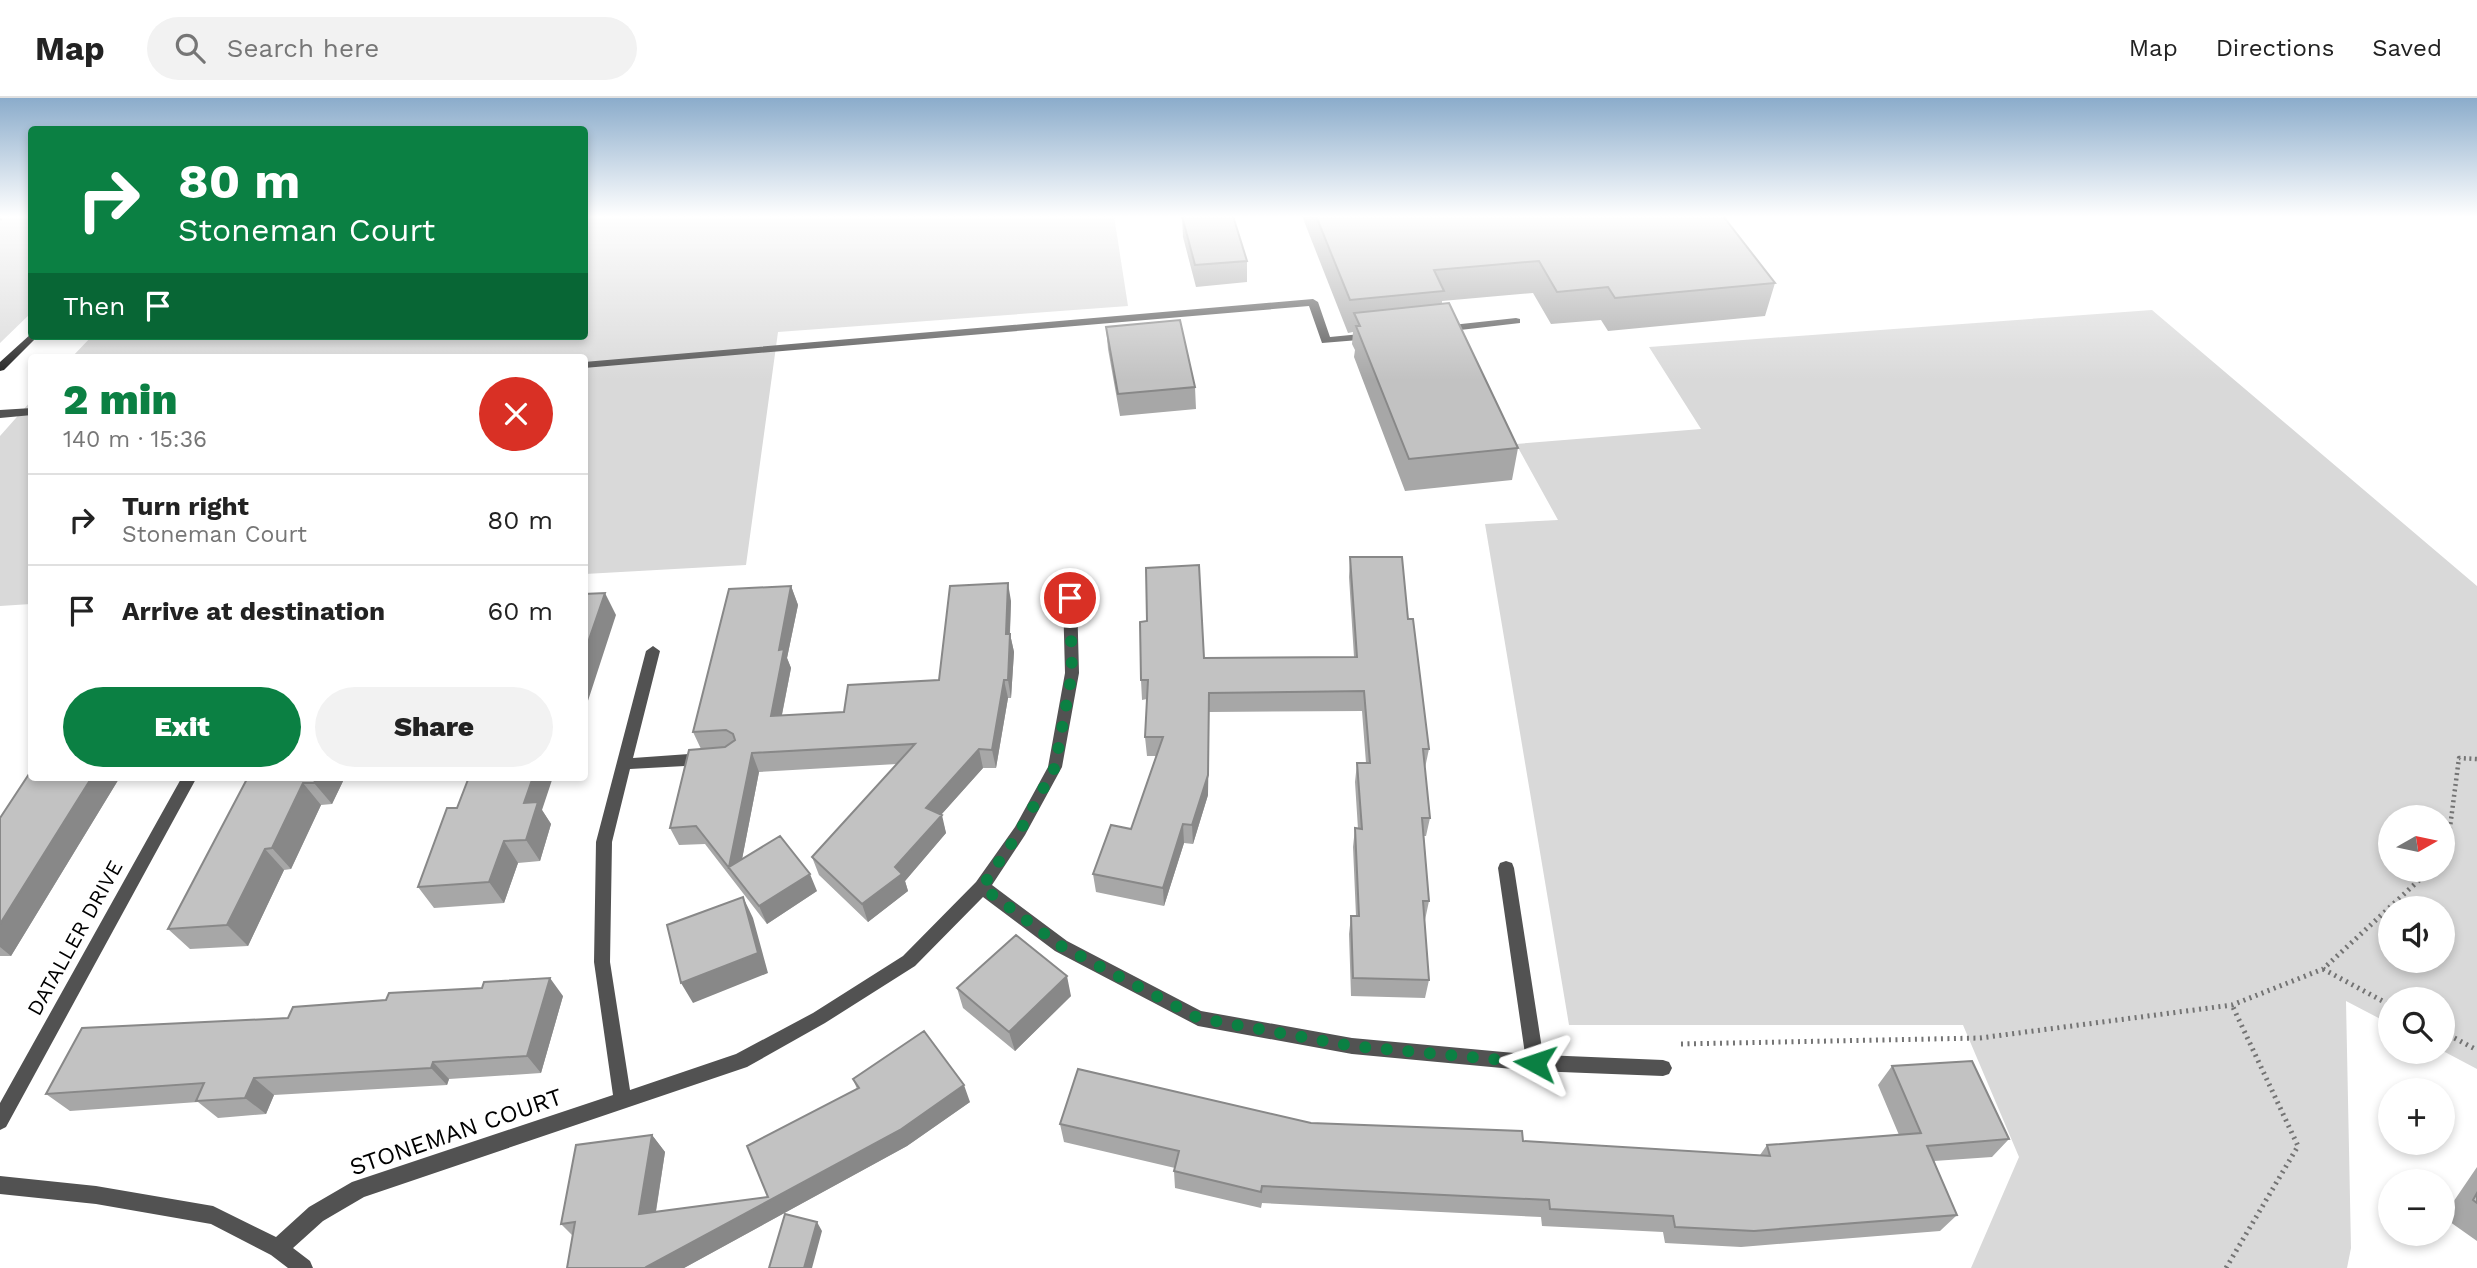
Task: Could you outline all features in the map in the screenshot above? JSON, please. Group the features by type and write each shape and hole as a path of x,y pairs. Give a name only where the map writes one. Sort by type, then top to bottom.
{"street":[{"path":"588,365 1312,302 1326,341 1380,335"},
{"path":"1435,329 1517,321"},
{"path":"0,368 28,340"},
{"path":"0,414 28,411"},
{"name":"STONEMAN COURT","path":"278,1248 316,1214 359,1189 741,1061 819,1018 909,961 982,887 1020,831 1055,767 1072,673 1070,598"},
{"path":"623,1101 603,962 604,842 653,651"},
{"path":"624,764 719,758"},
{"name":"DATALLER DRIVE","path":"0,1121 188,781"},
{"path":"1506,868 1535,1063"},
{"path":"982,887 1061,946 1198,1018 1352,1046 1535,1063 1664,1069"},
{"path":"0,1185 96,1195 213,1215 278,1248 303,1268"}],"path":[{"path":"2453,805 2459,758 2477,759"},
{"path":"1664,1069 1666,1045 1980,1038 2232,1005 2323,969 2417,882"},
{"path":"2323,969 2378,999"},
{"path":"2226,1268 2298,1146 2232,1005"},
{"path":"2455,1038 2477,1050"}],"shaded area":[{"path":"0,271 28,271 28,316 0,343"},
{"path":"588,271 1122,271 1128,306 778,332 746,565 588,574 588,354 75,354 88,340 588,340"},
{"path":"2152,310 2477,586 2477,1069 2455,1057 2455,987 2378,987 2378,1018 2346,1001 2351,1248 2347,1268 1971,1268 2019,1157 1963,1025 1569,1025 1485,524 1558,520 1516,444 1701,429 1649,347"},
{"path":"28,404 28,604 0,606 0,436"}],"building":[{"path":"1338,271 1434,271 1444,291 1350,300"},
{"path":"1545,271 1765,271 1775,283 1615,298 1608,287 1557,292"},
{"path":"1449,303 1518,448 1409,459 1356,326 1360,326 1354,313"},
{"path":"1180,320 1195,387 1118,394 1106,327"},
{"path":"1350,557 1402,557 1408,619 1413,619 1429,749 1423,749 1430,818 1422,818 1429,901 1423,901 1429,980 1353,978 1351,916 1359,916 1355,828 1362,829 1357,763 1370,763 1364,691 1209,693 1208,775 1192,825 1183,824 1163,888 1093,874 1111,825 1131,829 1163,737 1145,737 1148,680 1141,680 1140,622 1147,621 1146,568 1199,565 1204,658 1357,657"},
{"path":"1008,583 1008,680 1004,680 992,750 979,749 926,808 942,815 895,867 902,874 862,904 812,857 915,744 752,753 729,867 780,836 810,874 759,906 696,826 670,828 689,750 725,747 735,740 733,734 726,730 693,732 729,589 791,586 779,650 784,649 771,716 844,712 848,685 939,680 950,586"},
{"path":"605,593 588,642 588,594"},
{"path":"28,776 28,781 89,781 0,924 0,818"},
{"path":"246,781 315,781 303,783 272,848 265,849 227,925 168,929"},
{"path":"467,781 532,781 524,803 538,802 526,840 504,841 489,882 418,887 447,808 457,808"},
{"path":"743,897 758,953 681,983 667,925"},
{"path":"1016,935 1067,976 1009,1032 957,988"},
{"path":"550,978 527,1056 433,1062 431,1068 254,1078 245,1098 196,1101 204,1083 46,1094 82,1028 288,1018 293,1007 386,1000 389,993 482,988 484,982"},
{"path":"924,1031 964,1085 900,1130 645,1268 567,1268 575,1222 561,1224 576,1145 652,1135 639,1214 768,1197 747,1146 859,1088 853,1079"},
{"path":"1972,1061 2009,1139 1927,1146 1957,1215 1754,1231 1675,1227 1673,1216 1550,1209 1549,1200 1262,1186 1261,1192 1174,1171 1179,1151 1060,1124 1078,1069 1311,1123 1522,1131 1523,1141 1770,1156 1767,1145 1921,1133 1892,1066"},
{"path":"785,1214 817,1222 804,1268 769,1268"}],"route":[{"path":"1070,598 1072,673 1055,767 1020,831 982,887 1061,946 1198,1018 1352,1046 1535,1063"}]}
